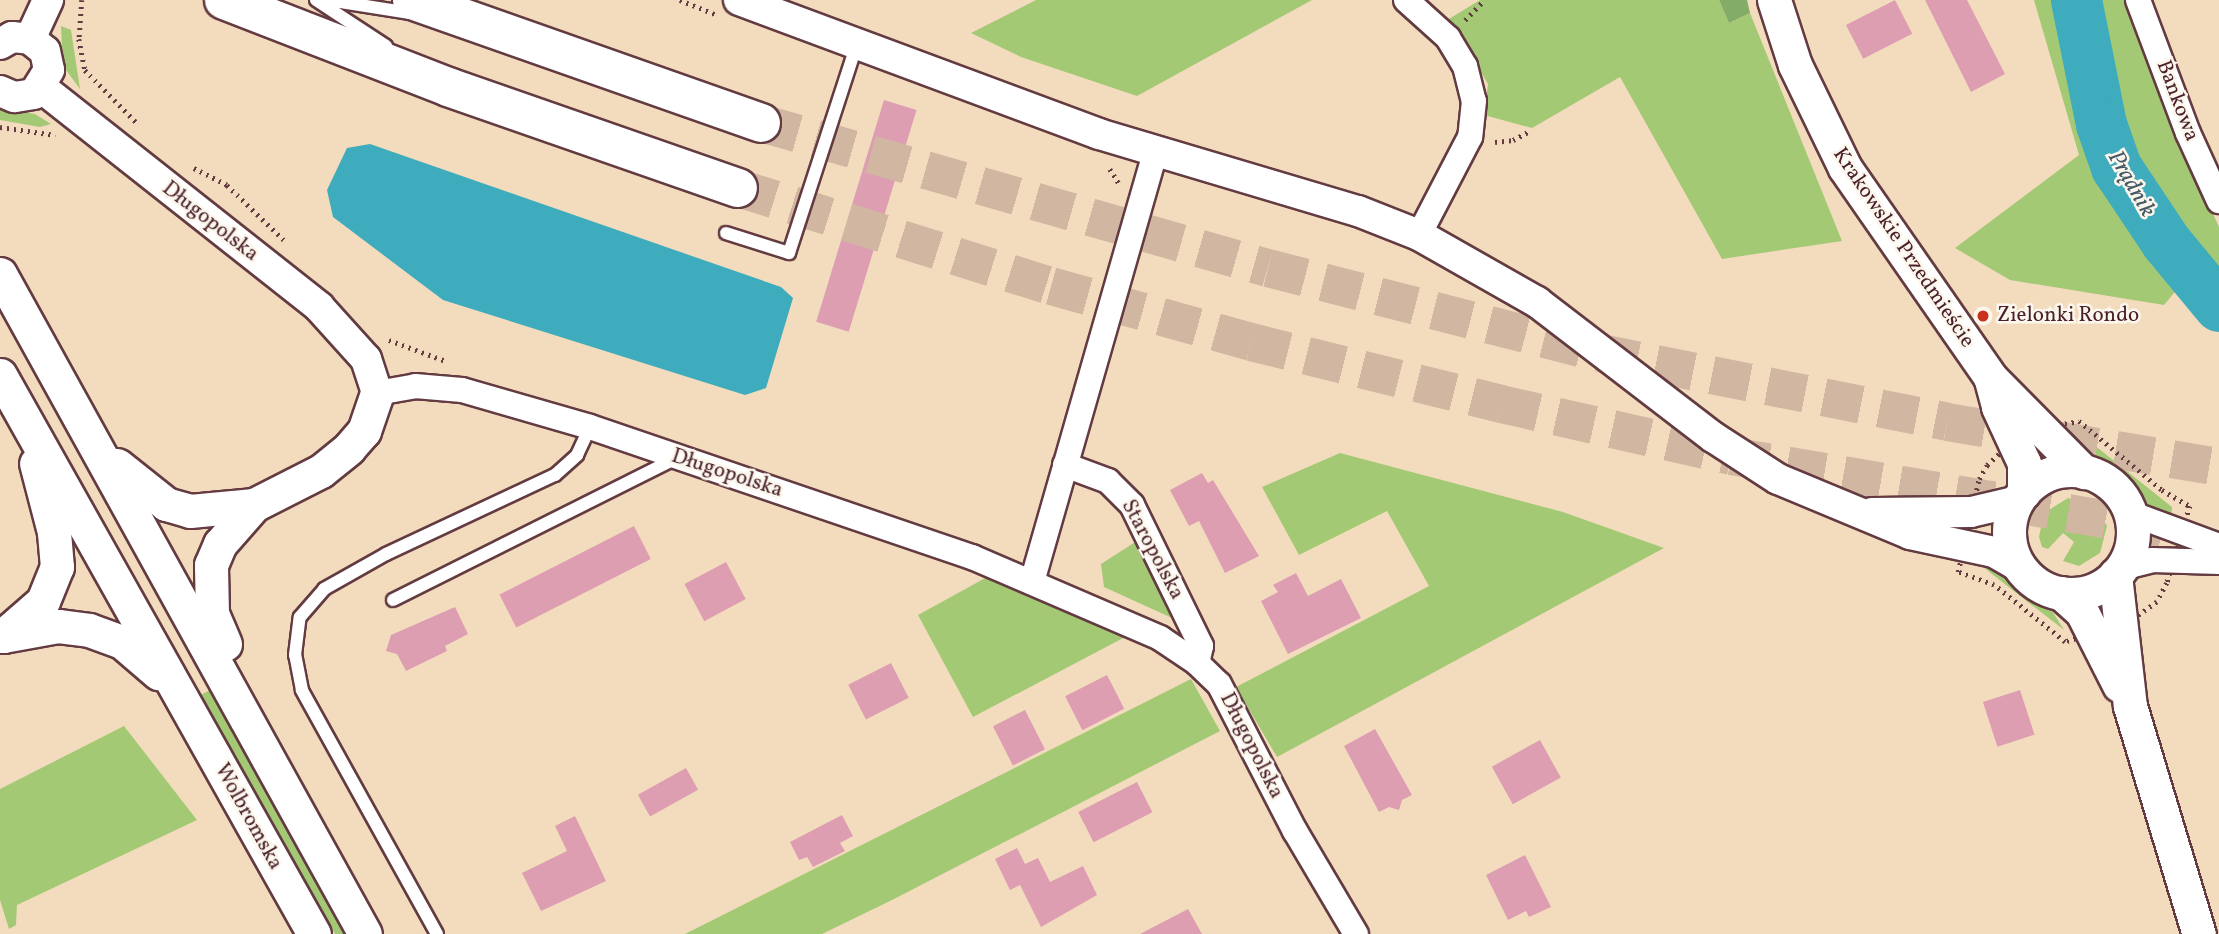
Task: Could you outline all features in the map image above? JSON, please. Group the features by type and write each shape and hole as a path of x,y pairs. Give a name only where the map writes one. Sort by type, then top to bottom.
{"highway":[{"path":"224,0 449,87 738,188"},
{"path":"412,0 469,23 761,123"}],"main road":[{"name":"Krakowskie Przedmieście","path":"1774,0 1795,65 1845,169 1990,377 2084,472"},
{"path":"0,274 260,738 365,934"},
{"path":"0,375 183,701"},
{"name":"Krakowskie Przedmieście","path":"1990,377 1998,407 2024,463 2021,496"},
{"path":"97,446 135,483 166,504 190,511 254,505 321,471 349,448 364,431 377,393"},
{"path":"1,637 43,601 57,567 54,533 24,419"},
{"path":"2061,593 2088,592 2118,572 2131,548 2130,513 2113,486 2084,472 2058,472 2021,496 2009,534 2020,567 2035,583 2061,593 2082,611 2130,706 2199,934"},
{"path":"254,505 220,544 211,565 209,585 212,614 260,738"},
{"path":"2118,572 2130,706"},
{"path":"1,637 58,626 89,630 122,642 148,663 183,701"},
{"name":"Wolbromska","path":"183,701 314,934"}],"street":[{"path":"30,39 48,0"},
{"path":"1406,0 1448,38 1465,66 1474,101 1470,137 1419,235"},
{"name":"Bankowa","path":"2138,0 2188,133 2219,201"},
{"path":"732,9 856,47 1156,150 1358,211 1419,235 1537,302 1749,461 1818,499 1910,534 1994,552 2020,567"},
{"path":"0,44 12,37 30,39 48,60 42,88 24,97 0,91"},
{"name":"Długopolska","path":"42,88 319,307 366,359 377,393 415,386 462,390 590,427 959,552 1160,638 1197,663 1219,684 1295,831 1356,934"},
{"path":"1032,582 1156,150"},
{"name":"Staropolska","path":"1065,465 1108,481 1132,505 1201,646 1197,663"},
{"path":"1858,513 1971,513 2021,496"},
{"path":"2130,513 2219,546"},
{"path":"2118,572 2152,560 2219,562"}],"lane":[{"path":"316,0 449,87"},
{"path":"328,0 469,23"},
{"path":"726,233 789,253 856,47"},
{"path":"437,934 302,690 295,655 300,617 309,603 334,583 561,471 584,445 590,427"},
{"path":"393,600 677,458"}],"path":[{"path":"82,0 79,39 85,70 139,125"},
{"path":"680,0 732,9"},
{"path":"0,127 44,136 61,131"},
{"path":"1470,137 1499,142 1530,131"},
{"path":"1102,160 1129,191"},
{"path":"191,166 234,190 294,250"},
{"path":"383,337 455,363"},
{"path":"2051,426 2070,421 2086,424 2162,490 2190,506 2183,524"},
{"path":"1973,501 1983,471 2008,449"},
{"path":"1962,555 1958,572 1994,584 2060,639 2072,642"},
{"path":"2129,622 2157,602 2170,572"}],"green space":[{"path":"1036,0 1312,0 1137,96 1021,57 971,33"},
{"path":"1480,0 1719,0 1729,23 1750,13 1842,241 1722,259 1620,77 1532,128 1484,115 1488,84 1464,43 1444,22"},
{"path":"1719,0 1747,0 1750,13 1729,23"},
{"path":"2034,0 2057,0 2086,134 2103,176 2179,287 2164,305 2010,280 1955,248 2079,155"},
{"path":"2088,0 2125,0 2165,109 2219,227 2219,286 2152,203 2118,140"},
{"path":"61,26 71,30 80,89 63,66"},
{"path":"0,108 35,114 51,124 40,127 0,120"},
{"path":"2079,433 2172,507 2171,519 2146,506 2124,478 2089,459 2063,434"},
{"path":"1340,453 1563,512 1664,548 1277,757 1236,687 1429,586 1387,511 1299,555 1262,487"},
{"path":"2068,498 2094,505 2107,526 2100,553 2079,566 2063,561 2074,542 2063,533 2048,549 2042,547 2039,537 2044,513"},
{"path":"1140,539 1172,618 1104,587 1101,564"},
{"path":"1974,560 1994,565 2049,606 2064,630"},
{"path":"989,576 1127,636 973,717 918,615"},
{"path":"1191,679 1220,731 894,899 822,934 685,934"},
{"path":"210,690 344,934 335,934 199,696"},
{"path":"124,726 197,820 17,905 16,925 9,929 0,900 0,789"}],"water":[{"path":"370,144 781,287 793,298 766,388 745,395 443,300 333,217 327,190 347,148"}],"building":[{"path":"1895,0 1912,34 1863,59 1846,25"},
{"path":"1925,0 1967,0 2005,74 1971,92"},
{"path":"884,100 917,110 849,332 816,322"},
{"path":"1202,473 1208,483 1213,480 1259,556 1225,573 1199,521 1189,526 1170,490"},
{"path":"634,526 651,559 516,628 499,595"},
{"path":"726,562 746,599 704,621 685,584"},
{"path":"1296,573 1308,596 1341,579 1361,618 1288,654 1261,601 1278,592 1273,585"},
{"path":"455,607 468,634 445,646 447,651 406,671 397,654 386,651 391,635"},
{"path":"891,663 909,698 866,720 848,685"},
{"path":"1107,675 1124,709 1082,730 1065,696"},
{"path":"2020,690 2035,735 1997,747 1983,702"},
{"path":"1025,710 1045,749 1013,766 993,726"},
{"path":"1375,729 1412,795 1402,800 1399,810 1389,807 1379,812 1344,746"},
{"path":"1540,740 1561,778 1513,804 1492,767"},
{"path":"686,768 698,790 650,817 638,795"},
{"path":"1137,782 1152,812 1094,842 1078,812"},
{"path":"842,815 853,836 840,843 845,851 813,867 807,857 799,860 790,842"},
{"path":"575,816 606,881 541,911 522,873 567,851 555,826"},
{"path":"1017,848 1025,864 1038,858 1050,882 1083,866 1097,895 1041,927 1020,885 1010,890 995,859"},
{"path":"1525,855 1551,907 1529,917 1526,911 1508,920 1486,875"},
{"path":"1188,909 1202,934 1140,934"}],"waterway":[{"name":"Prądnik","path":"2076,0 2101,124 2116,167 2166,242 2219,306"}],"tunnel":[{"path":"761,123 1268,268 1600,353 1947,422 2219,467"},
{"path":"738,188 1051,286 1251,342 1501,404 1731,456 2178,532"}],"place":[{"name":"Zielonki Rondo","path":"1983,316"}]}
